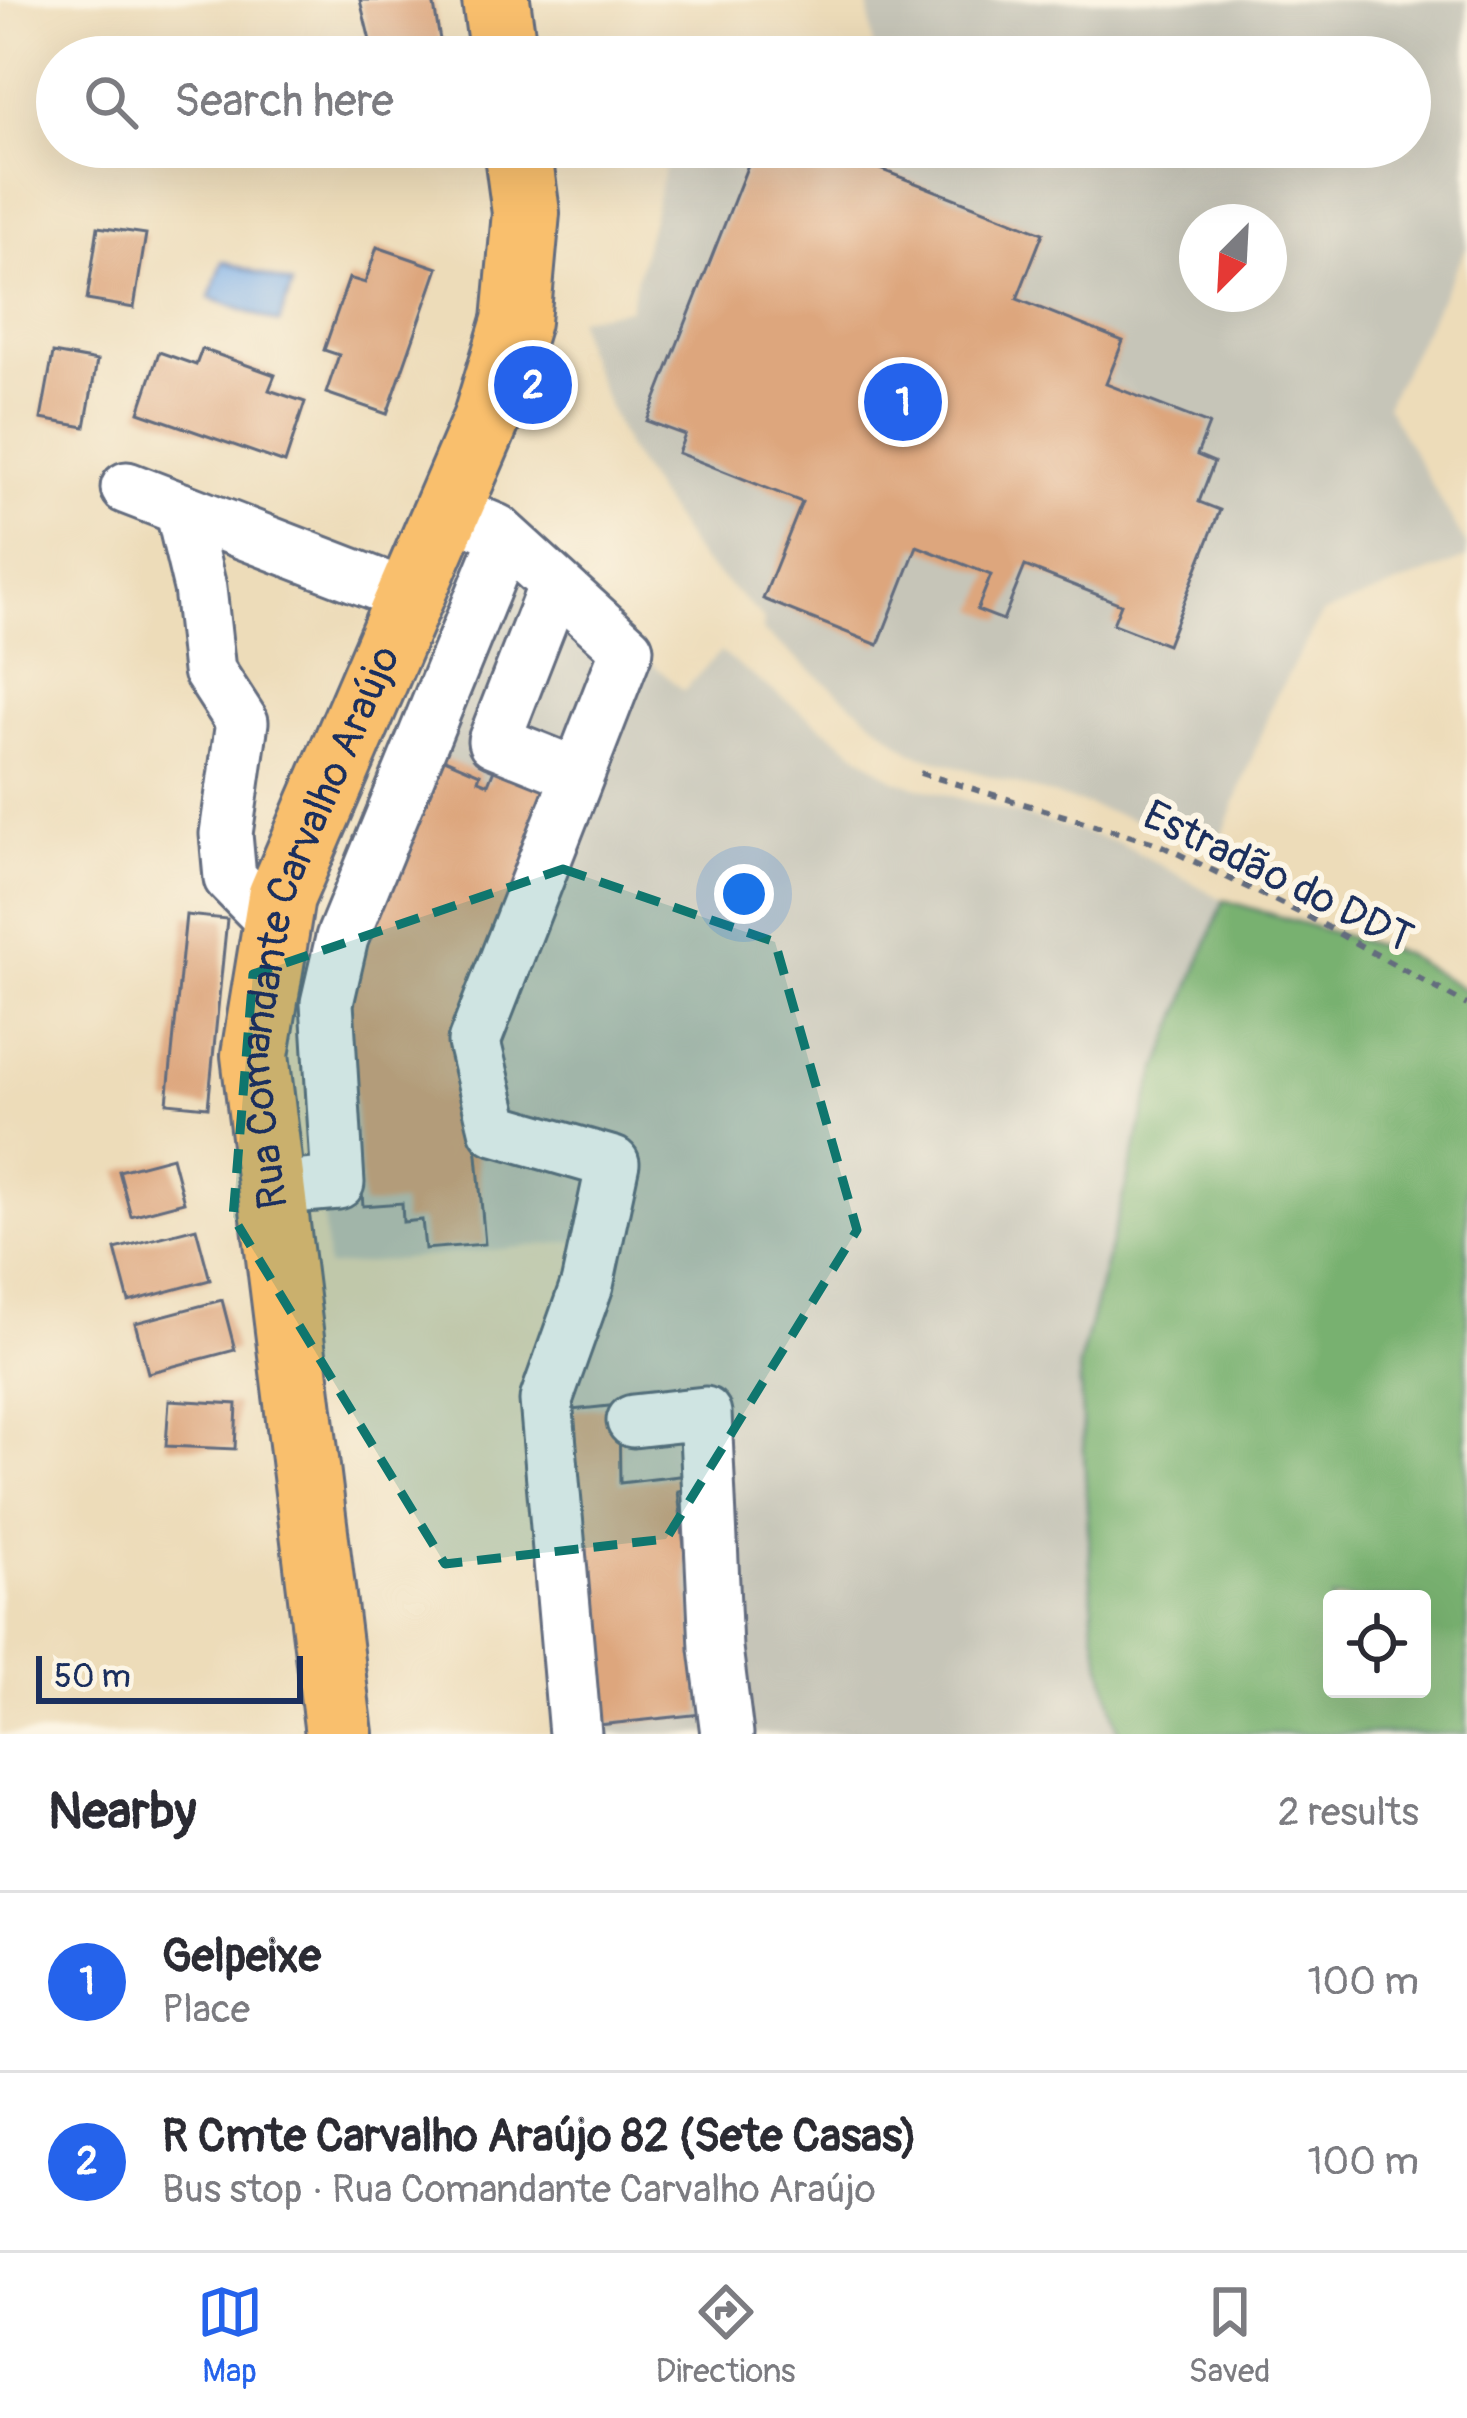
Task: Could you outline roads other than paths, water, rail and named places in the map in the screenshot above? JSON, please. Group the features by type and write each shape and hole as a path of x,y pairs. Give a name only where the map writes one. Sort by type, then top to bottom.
{"main road":[{"path":"496,0 501,36"},
{"name":"Rua Comandante Carvalho Araújo","path":"339,1734 255,1055 281,897 487,420 516,321 526,213 520,168"}],"street":[{"path":"127,488 410,597"},
{"path":"181,509 200,588 208,670 230,696 242,722 226,833 230,878 277,926"},
{"path":"448,510 506,538 627,649 474,1042 495,1130 613,1163 586,1285 546,1400 575,1734"},
{"path":"271,1190 338,1183 327,1003 342,938 506,538"},
{"path":"554,586 494,741 577,774"},
{"path":"633,1421 705,1413 716,1648 727,1734"}],"water":[{"path":"223,261 292,285 279,323 210,298"}],"place":[{"name":"R Cmte Carvalho Araújo 82 (Sete Casas)","path":"533,385"},
{"name":"Gelpeixe","path":"903,402"}]}
